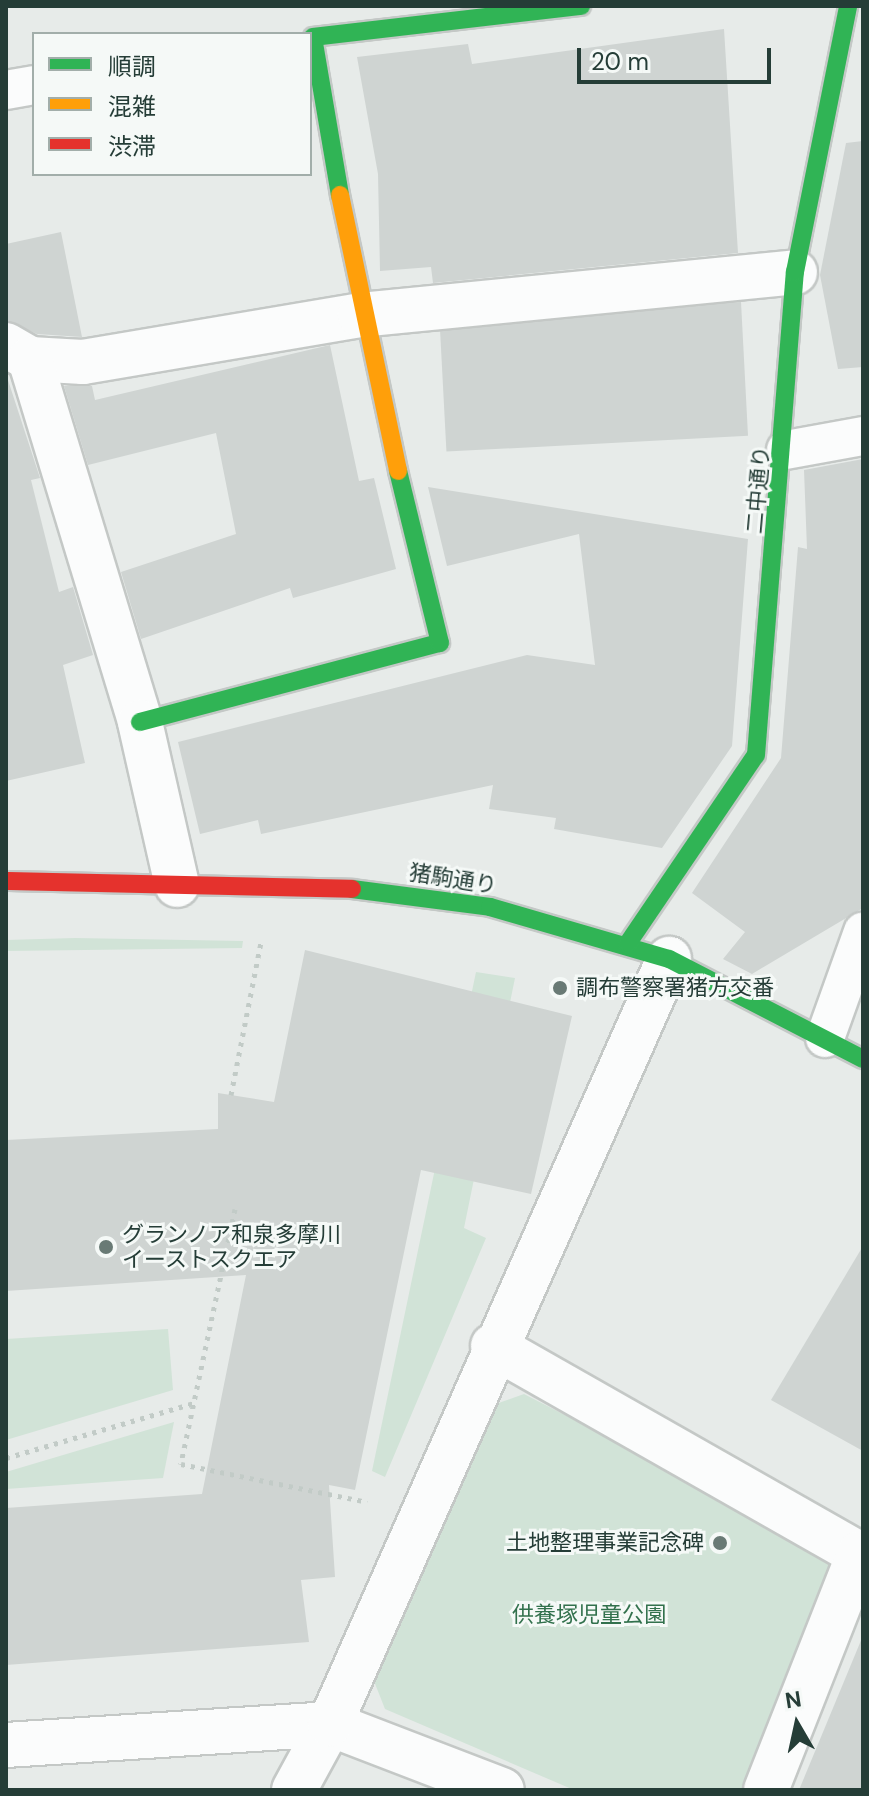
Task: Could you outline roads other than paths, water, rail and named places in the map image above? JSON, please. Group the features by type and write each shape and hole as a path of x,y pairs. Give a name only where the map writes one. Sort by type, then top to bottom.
{"street":[{"path":"140,722 440,643 360,315 313,37 441,12 581,6"},
{"name":"二中通り","path":"628,943 756,755 786,450 795,272 848,6"},
{"path":"177,885 140,722 18,352 83,362 360,315 795,272"},
{"name":"猪駒通り","path":"6,881 352,889 490,907 628,943 669,959 863,1059"},
{"path":"294,1790 330,1724 493,1346 669,959"},
{"path":"493,1346 861,1555 766,1790"},
{"path":"6,1745 330,1724 502,1790"}],"lane":[{"path":"6,90 32,85"},
{"path":"786,450 863,436"},
{"path":"825,1038 863,932"}],"place":[{"name":"調布警察署猪方交番","path":"560,988"},
{"name":"グランノア和泉多摩川 イーストスクエア","path":"106,1247"},
{"name":"土地整理事業記念碑","path":"720,1543"}],"park label":[{"name":"供養塚児童公園","path":"589,1615"}]}
